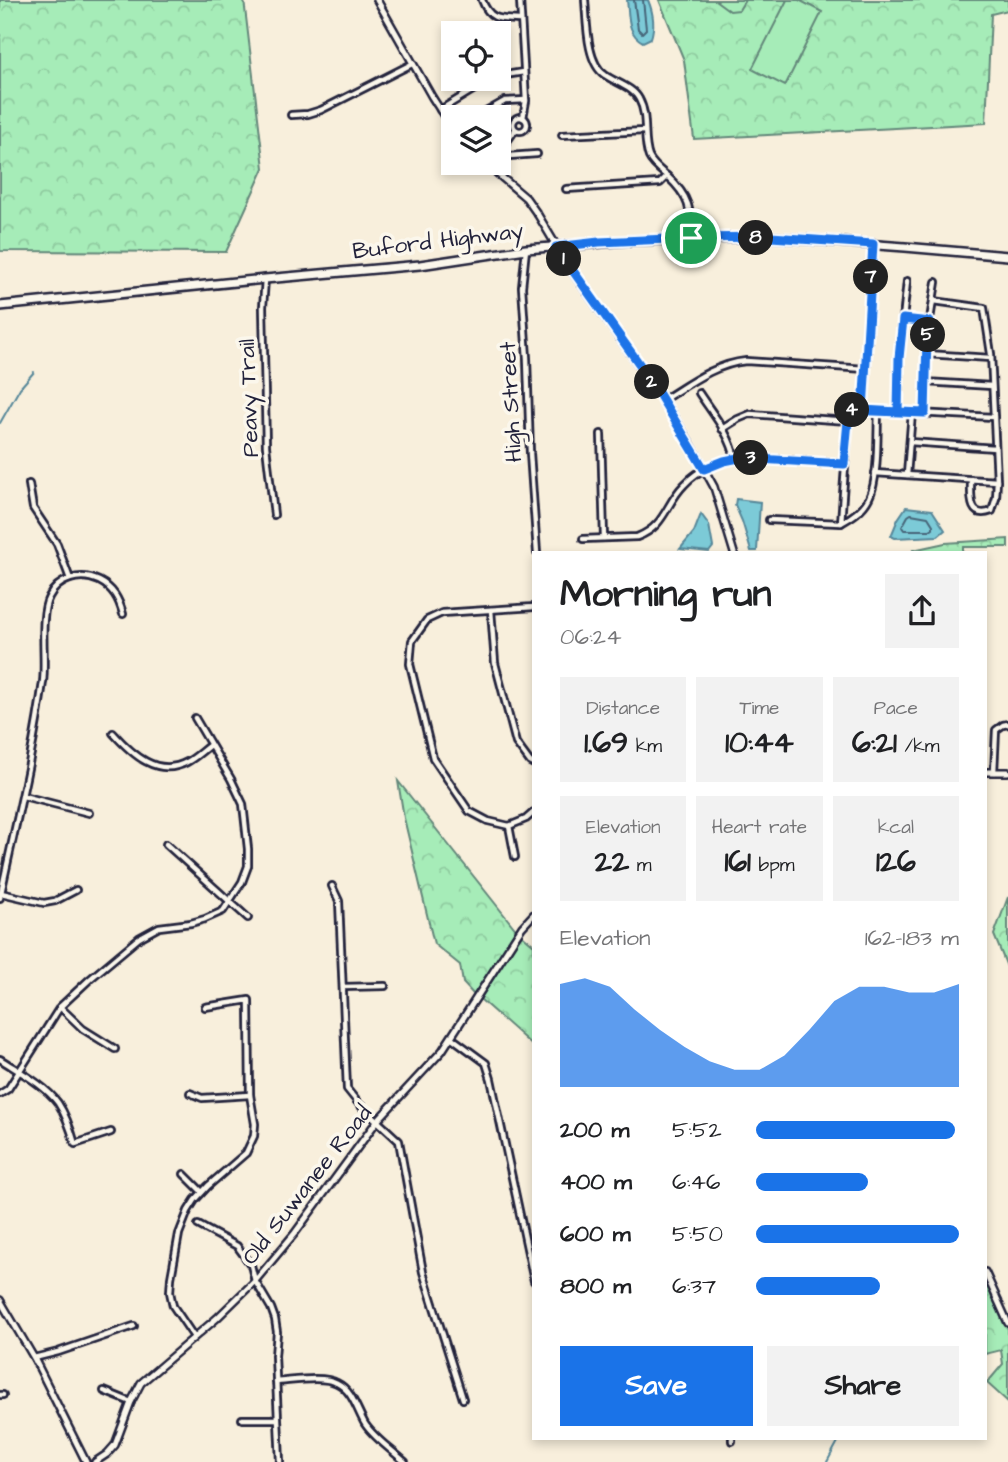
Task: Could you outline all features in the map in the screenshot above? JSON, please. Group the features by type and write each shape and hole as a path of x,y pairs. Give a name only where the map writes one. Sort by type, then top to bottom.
{"main road":[{"name":"Buford Highway","path":"0,306 420,265 526,249 599,242 771,237 1008,256"}],"street":[{"path":"377,0 440,110 471,91"},
{"path":"482,0 485,9 492,16 521,20"},
{"path":"520,0 526,100 523,118"},
{"path":"585,0 591,54 596,67 634,92 639,99 643,109 650,159 676,186 690,208 691,238"},
{"path":"291,115 320,110 412,64"},
{"path":"511,74 524,72"},
{"path":"500,105 526,100"},
{"path":"523,118 527,128 521,132 515,130 514,120 523,118"},
{"path":"511,135 515,130"},
{"path":"562,135 645,131"},
{"path":"511,156 537,155"},
{"path":"499,175 526,198 556,247 663,400 715,487 733,551"},
{"path":"566,189 660,183 667,176"},
{"path":"863,410 873,244"},
{"name":"High Street","path":"526,249 522,287 537,551"},
{"name":"Peavy Trail","path":"265,279 263,307 266,446 274,515"},
{"path":"898,412 899,358 907,281"},
{"path":"925,413 926,354 936,282"},
{"path":"934,301 984,308 991,358 997,481 992,511 984,514 977,512 971,504 971,479"},
{"path":"903,319 930,322"},
{"path":"926,354 991,358"},
{"path":"663,400 696,379 733,362 866,369"},
{"path":"925,382 992,386"},
{"path":"699,393 733,449 735,459"},
{"path":"841,523 849,410 994,416"},
{"path":"769,520 841,523 863,508 870,498 875,473 878,411"},
{"path":"907,475 912,412"},
{"path":"722,429 750,414 848,421"},
{"path":"601,435 604,538"},
{"path":"909,442 995,449"},
{"path":"583,539 637,537 650,531 663,518 684,484 704,469 724,461 735,459 844,464"},
{"path":"875,473 997,481"},
{"path":"29,484 33,508 57,544 70,579"},
{"path":"76,890 55,901 44,903 1,895 33,748 43,678 45,605 58,585 80,576 107,585 119,599 123,614"},
{"path":"532,607 442,613 427,620 412,640 410,664 433,758 469,811 488,821 509,825 532,814"},
{"path":"491,610 495,663 516,743 532,763"},
{"path":"0,1094 8,1088 60,1007 139,938 159,927 191,923 223,911 242,882 248,866 243,804 195,718"},
{"path":"994,772 996,730 1008,724"},
{"path":"113,733 122,743 154,766 175,766 210,746"},
{"path":"987,772 1008,772"},
{"path":"23,796 89,813"},
{"path":"509,825 515,857"},
{"path":"166,844 248,918"},
{"path":"332,886 339,901 347,1088 359,1104 399,1141 423,1272 463,1399"},
{"name":"Old Suwanee Road","path":"95,1462 115,1445 141,1383 255,1281 295,1233 377,1121 423,1074 452,1038 495,968 532,916"},
{"path":"343,987 385,986"},
{"path":"194,1338 173,1306 170,1293 179,1234 188,1211 202,1192 246,1153 256,1124 250,1095 249,1000 205,1007"},
{"path":"60,1007 83,1029 115,1049"},
{"path":"452,1038 486,1063 532,1272"},
{"path":"0,1059 37,1083 57,1102 75,1144 111,1132"},
{"path":"190,1093 202,1098 250,1095"},
{"path":"184,1174 202,1192"},
{"path":"198,1225 237,1246 251,1265 255,1281 275,1319 280,1462"},
{"path":"987,1276 1008,1323"},
{"path":"0,1300 34,1358 86,1462"},
{"path":"34,1358 134,1326"},
{"path":"276,1382 325,1379 338,1383 349,1392 367,1426 405,1462"},
{"path":"104,1391 131,1402"},
{"path":"242,1419 277,1419"}],"green space":[{"path":"0,0 244,0 264,168 226,252 0,251"},
{"path":"659,0 1008,0 1008,10 991,14 986,123 694,139 684,60"},
{"path":"715,0 745,0 739,10 730,11"},
{"path":"787,0 799,0 822,12 785,86 752,69"},
{"path":"1008,539 1008,547 963,547 963,551 913,550 945,543"},
{"path":"398,781 517,931 475,996 463,983 460,965 434,944 404,818"},
{"path":"1008,897 1008,969 994,935"},
{"path":"521,934 532,943 532,1045 480,999"},
{"path":"987,1281 1008,1329 1008,1402 987,1383 1003,1364 1001,1350 987,1354"}],"water":[{"path":"627,0 648,0 653,29 651,38 643,42 631,29"},
{"path":"736,499 760,502 757,551 751,551 735,505"},
{"path":"906,507 932,510 945,530 938,536 891,536"},
{"path":"701,514 709,525 713,547 710,551 680,549 694,532"}],"waterway":[{"path":"0,423 20,388 34,372"},
{"path":"827,1462 839,1440"}],"route":[{"path":"691,238 599,242 556,247 650,379 704,469 739,458 844,464 849,410 878,411 925,413 927,338 930,322 903,319 899,358 898,412 863,410 873,244 771,237 691,238"}]}
